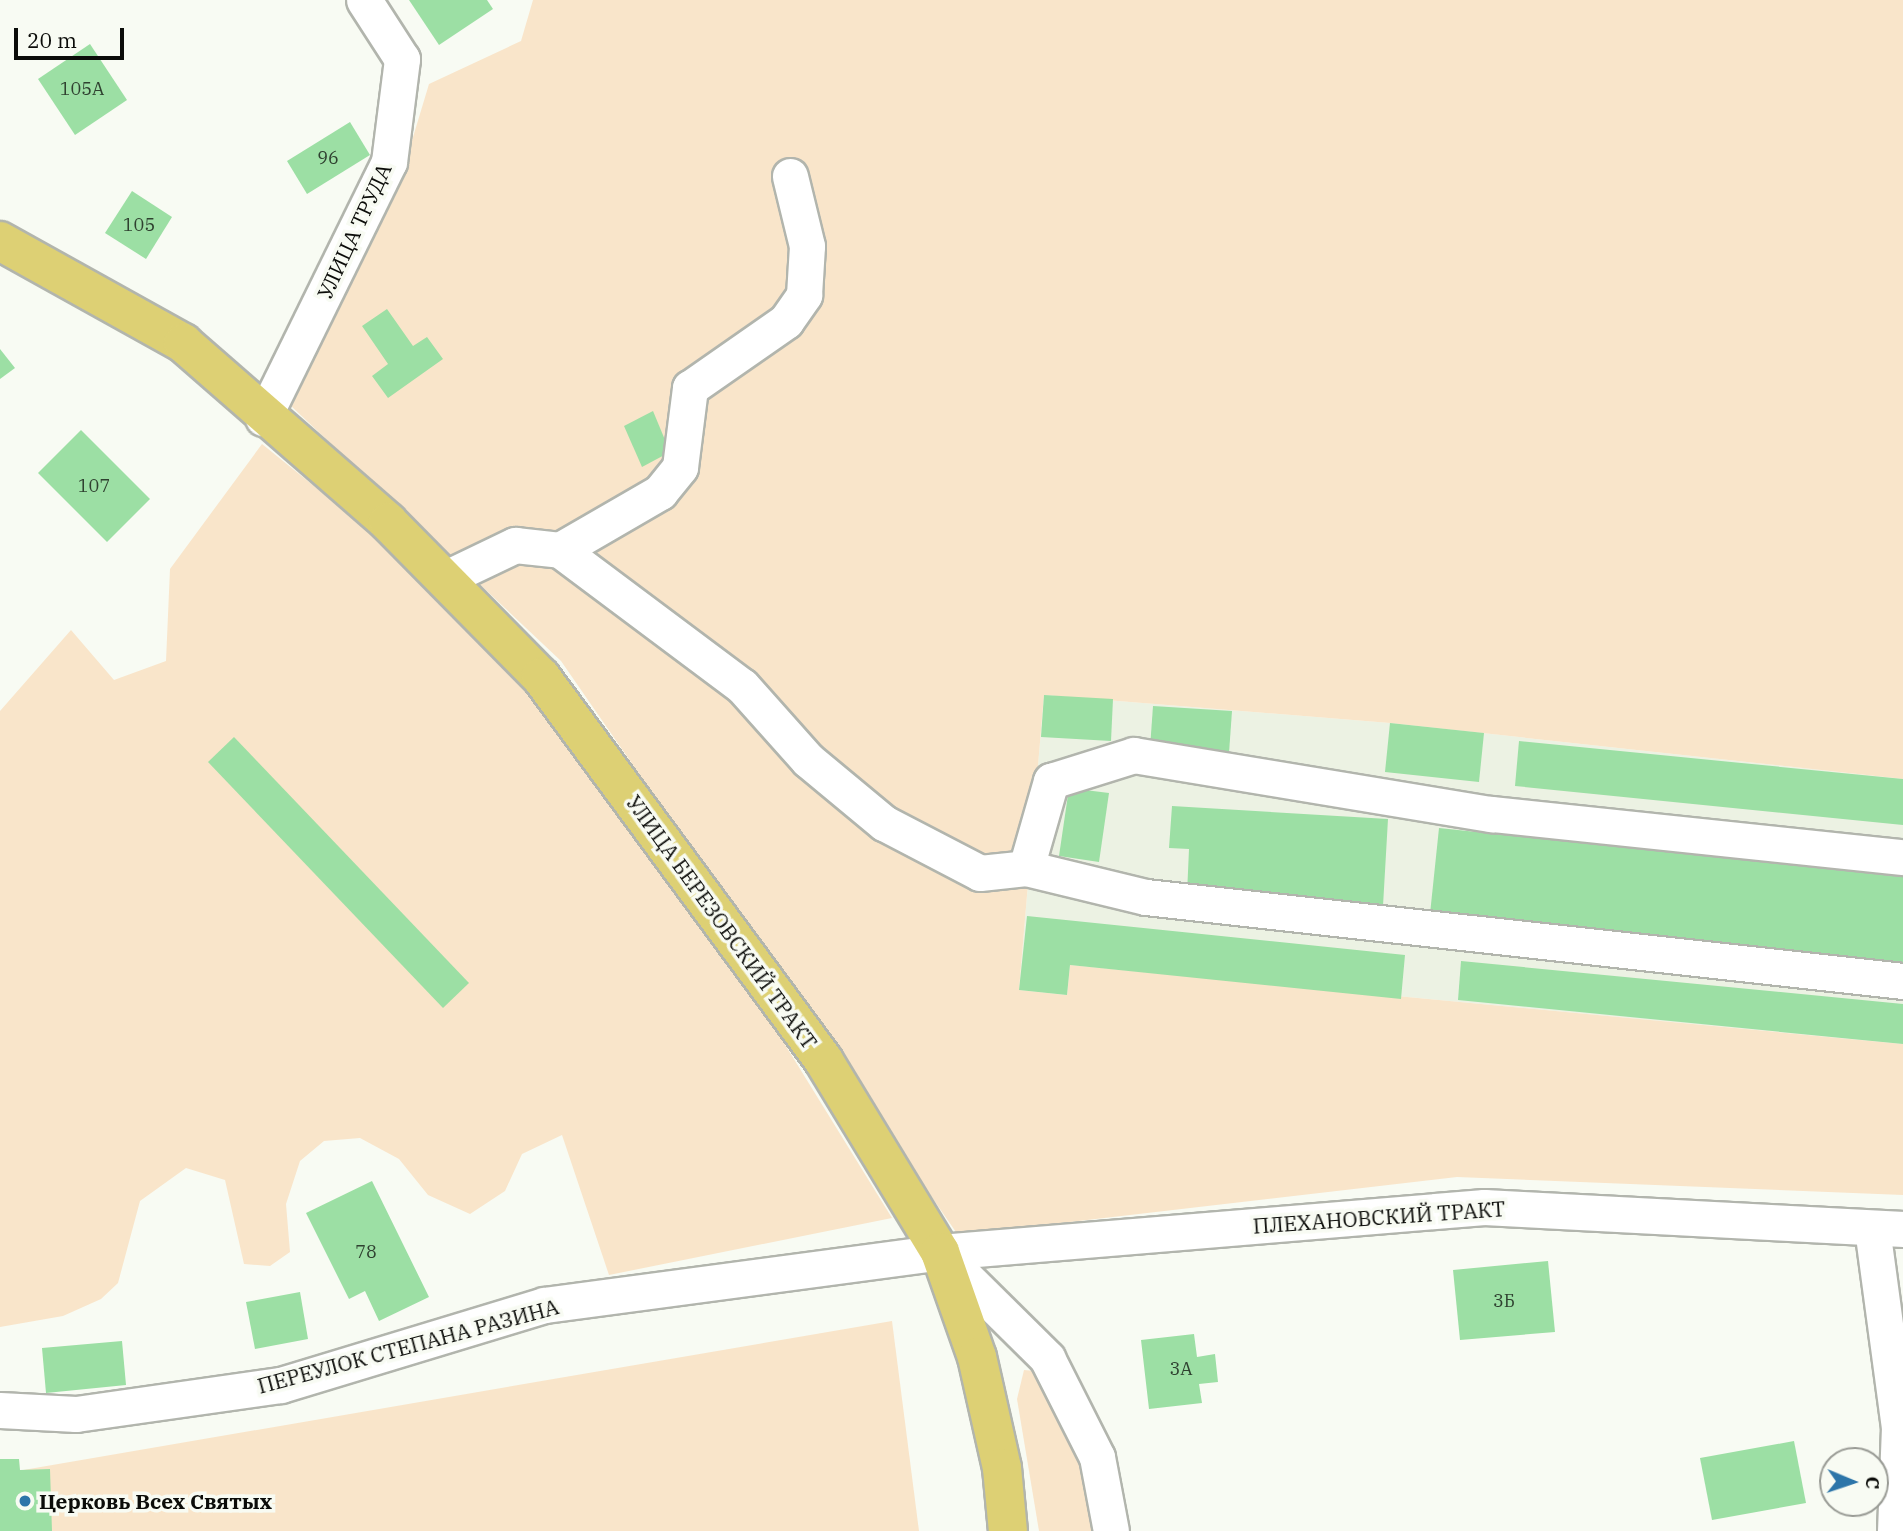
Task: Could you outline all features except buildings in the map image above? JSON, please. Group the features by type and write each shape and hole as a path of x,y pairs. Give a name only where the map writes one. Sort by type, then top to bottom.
{"main road":[{"name":"УЛИЦА БЕРЕЗОВСКИЙ ТРАКТ","path":"0,241 183,343 444,579 541,677 716,910 888,1158 940,1252 977,1357 1008,1531"}],"street":[{"name":"УЛИЦА ТРУДА","path":"264,418 389,162 402,59 364,0"},
{"path":"560,550 660,492 680,467 690,388 786,321 804,295 807,246 790,176"},
{"path":"444,579 515,545 560,550 742,685 808,760 884,823 979,873 1026,868 1146,897 1903,981"},
{"path":"1026,868 1051,780 1134,755 1492,814 1903,857"},
{"name":"ПЛЕХАНОВСКИЙ ТРАКТ","path":"940,1252 1484,1206 1887,1228"},
{"path":"1887,1228 1899,1427 1895,1531"},
{"path":"940,1252 1047,1358 1097,1457 1111,1531"},
{"name":"ПЕРЕУЛОК СТЕПАНА РАЗИНА","path":"0,1410 76,1414 281,1385 544,1305 940,1252"}],"shaded area":[{"path":"533,0 1903,0 1903,779 1390,723 1044,695 1019,990 1067,995 1070,965 1903,1044 1903,1195 1457,1177 958,1235 561,661 290,405 398,187 429,84 521,41"},
{"path":"262,444 403,558 528,679 705,915 892,1218 609,1275 562,1135 522,1154 505,1191 470,1214 428,1195 399,1159 360,1138 324,1141 300,1161 286,1204 290,1252 270,1266 244,1264 225,1180 186,1168 140,1201 118,1283 101,1299 63,1316 0,1327 0,711 71,630 114,680 166,661 170,569"},
{"path":"1044,695 1390,723 1903,779 1903,1044 1070,965 1067,995 1019,990"},
{"path":"892,1321 919,1531 0,1531 0,1474"},
{"path":"1024,1370 1035,1371 1086,1457 1099,1531 1039,1531 1017,1399"}],"place":[{"name":"Церковь Всех Святых","path":"25,1501"}]}
